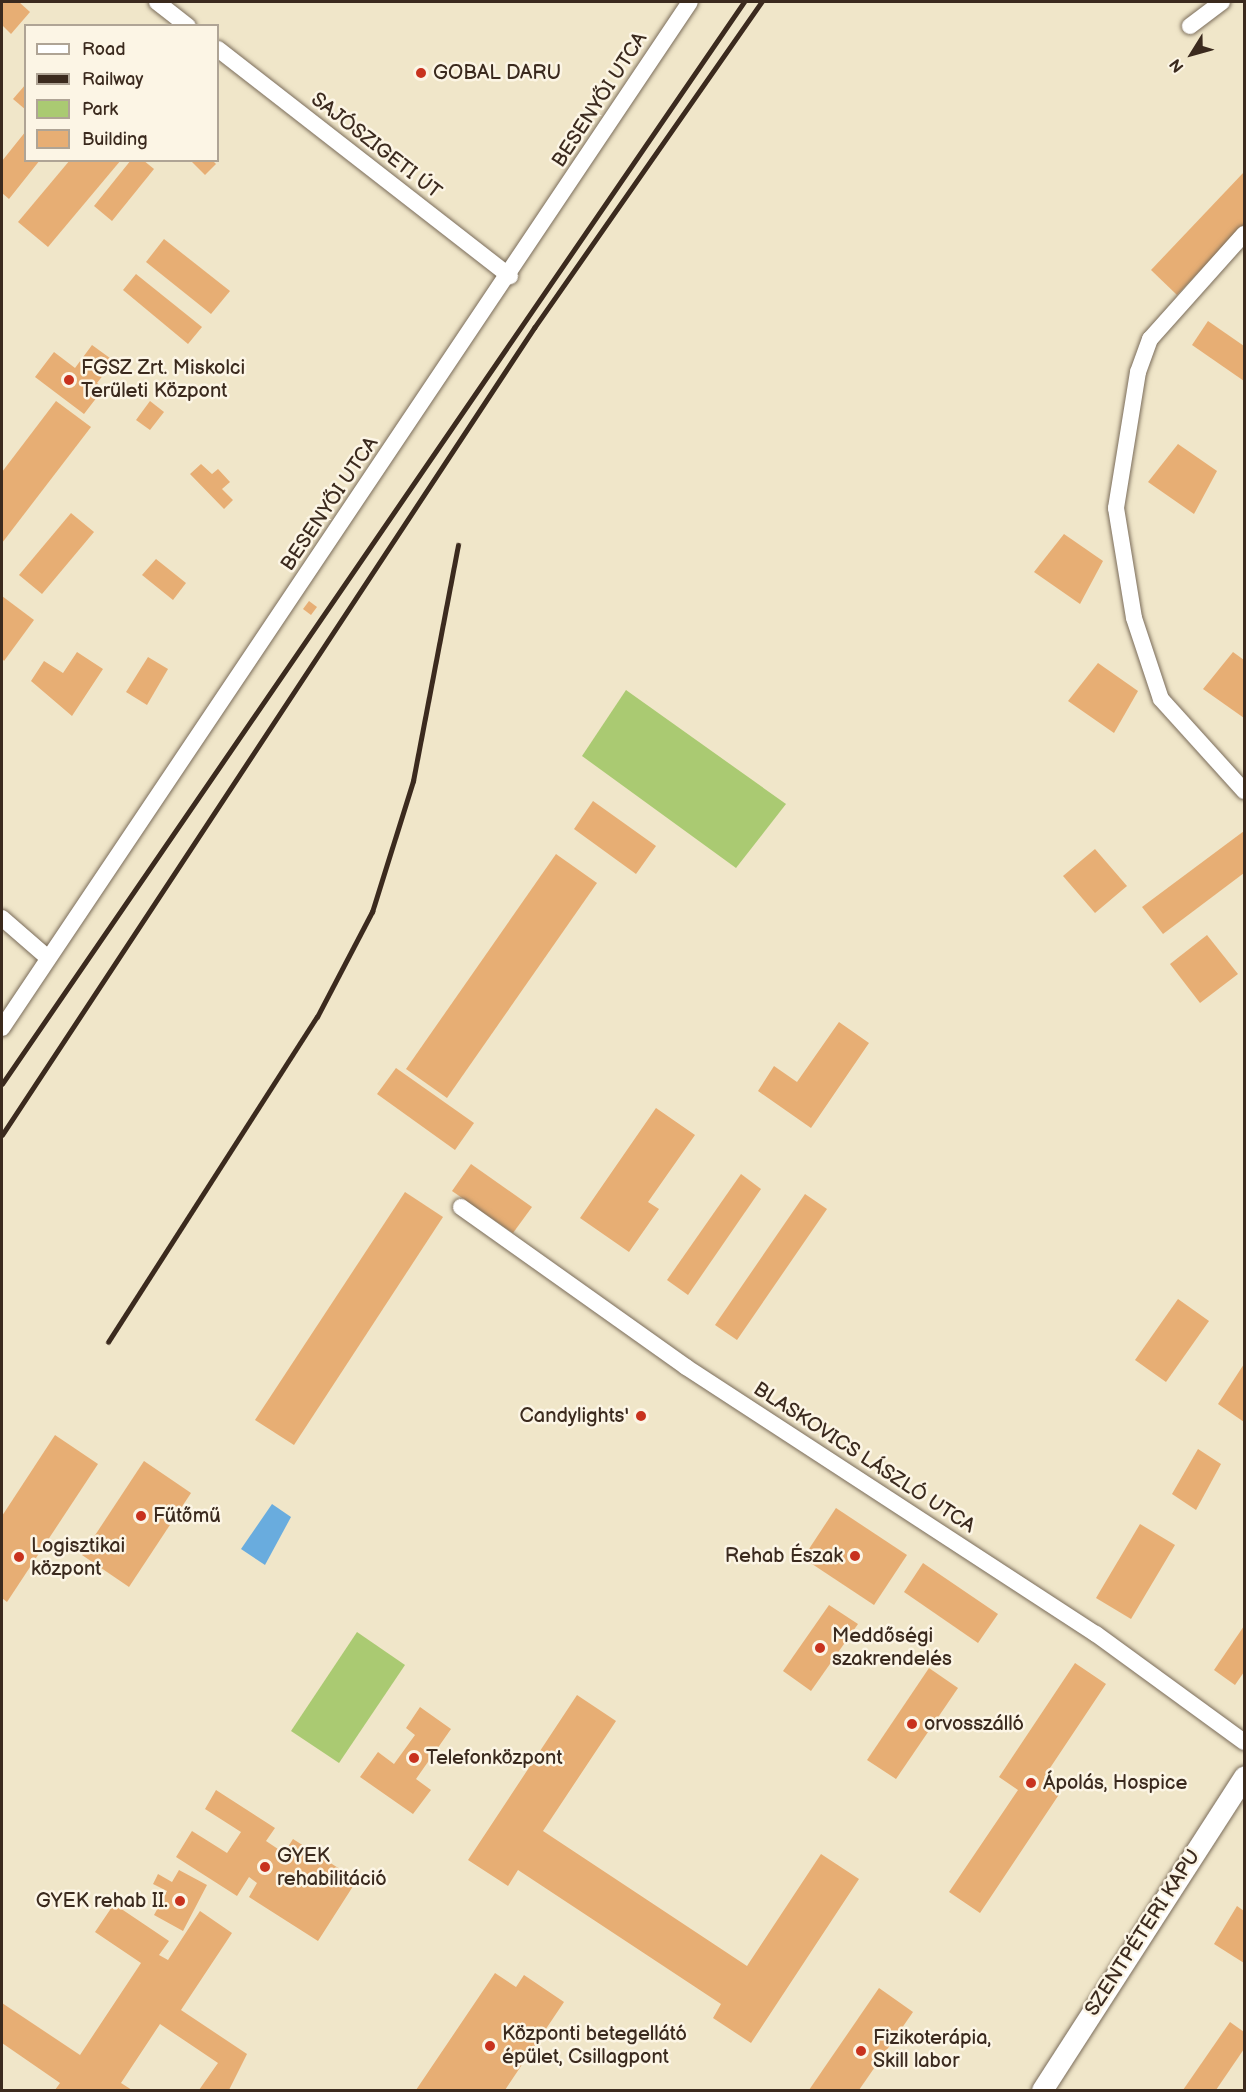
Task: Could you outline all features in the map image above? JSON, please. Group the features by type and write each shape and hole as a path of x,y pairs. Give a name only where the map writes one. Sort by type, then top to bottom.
{"main road":[{"name":"SZENTPÉTERI KAPU","path":"1042,2091 1245,1776"}],"street":[{"path":"157,2 185,24"},
{"name":"BESENYŐI UTCA","path":"2,1028 510,276 690,2"},
{"path":"1190,26 1222,2"},
{"name":"SAJÓSZIGETI ÚT","path":"219,50 510,276"},
{"path":"1245,234 1150,339 1138,372 1116,508 1134,618 1161,699 1245,791"},
{"path":"2,918 48,958"},
{"name":"BLASKOVICS LÁSZLÓ UTCA","path":"461,1207 686,1367 1096,1634 1245,1742"}],"green space":[{"path":"626,690 786,804 736,868 582,756"},
{"path":"357,1632 405,1665 339,1763 291,1731"}],"water":[{"path":"272,1504 291,1517 265,1565 241,1549"}],"building":[{"path":"2,2 19,2 30,12 11,34 2,25"},
{"path":"24,86 24,108 13,99"},
{"path":"24,134 24,162 38,162 9,199 2,193 2,161"},
{"path":"68,162 119,162 48,247 18,222"},
{"path":"129,162 145,162 154,169 112,221 94,206"},
{"path":"192,162 214,162 216,164 205,175"},
{"path":"1244,172 1244,224 1177,295 1151,270"},
{"path":"164,239 230,291 211,314 146,262"},
{"path":"136,274 202,327 188,344 123,290"},
{"path":"1208,321 1244,346 1244,381 1192,345"},
{"name":"FGSZ Zrt. Miskolci Területi Központ","path":"92,345 114,361 97,383 104,388 84,414 35,377 54,352 75,368"},
{"path":"56,401 91,427 2,543 2,472"},
{"path":"150,401 164,412 150,430 136,420"},
{"path":"1178,444 1217,471 1194,514 1148,482"},
{"path":"201,464 212,474 218,469 230,482 222,489 233,500 224,509 190,474"},
{"path":"71,513 94,532 42,594 19,575"},
{"path":"1064,534 1103,561 1080,604 1034,572"},
{"path":"156,559 186,583 173,600 142,575"},
{"path":"2,596 34,620 4,661 2,658"},
{"path":"309,601 317,607 311,615 303,609"},
{"path":"77,652 103,669 72,716 31,681 44,661 63,673"},
{"path":"1233,652 1244,660 1244,718 1203,689"},
{"path":"148,657 168,669 147,705 126,692"},
{"path":"1098,663 1138,691 1114,733 1068,701"},
{"path":"593,801 656,846 636,874 574,829"},
{"path":"1244,831 1244,873 1163,934 1142,907"},
{"path":"1095,849 1127,886 1095,913 1063,876"},
{"path":"556,854 597,883 447,1098 406,1069"},
{"path":"1207,935 1238,974 1200,1003 1170,964"},
{"path":"839,1022 869,1043 811,1128 758,1091 774,1066 797,1082"},
{"path":"396,1068 474,1123 455,1150 377,1094"},
{"path":"656,1108 695,1135 648,1202 659,1209 629,1252 580,1218"},
{"path":"471,1164 532,1207 513,1233 452,1191"},
{"path":"741,1174 761,1189 688,1295 667,1280"},
{"path":"405,1192 443,1217 294,1445 255,1420"},
{"path":"805,1194 827,1209 737,1340 715,1325"},
{"path":"1178,1299 1209,1321 1166,1382 1135,1360"},
{"path":"1244,1364 1244,1422 1218,1404"},
{"name":"Logisztikai központ","path":"55,1435 98,1464 7,1602 2,1598 2,1516"},
{"path":"1198,1449 1221,1464 1196,1510 1172,1494"},
{"name":"Fűtőmű","path":"144,1461 191,1493 129,1587 82,1555"},
{"name":"Rehab Észak","path":"836,1508 907,1555 874,1605 803,1558"},
{"path":"1140,1524 1175,1545 1131,1619 1096,1598"},
{"path":"923,1563 998,1614 978,1643 904,1592"},
{"name":"Meddőségi szakrendelés","path":"829,1605 858,1624 811,1691 783,1671"},
{"path":"1244,1626 1244,1672 1235,1685 1214,1670"},
{"name":"Ápolás, Hospice","path":"1075,1663 1106,1684 1044,1777 1062,1790 980,1913 949,1892 1018,1790 999,1777"},
{"name":"orvosszálló","path":"929,1668 958,1688 896,1779 867,1760"},
{"path":"577,1695 616,1721 543,1831 747,1966 821,1854 859,1879 751,2043 713,2018 721,2004 518,1870 508,1886 468,1860"},
{"name":"Telefonközpont","path":"420,1707 451,1729 416,1779 431,1790 413,1814 360,1777 378,1752 394,1764 415,1735 406,1728"},
{"name":"GYEK rehabilitáció","path":"216,1790 275,1828 266,1841 284,1853 293,1839 357,1880 318,1941 249,1897 257,1883 249,1877 237,1896 176,1857 192,1831 227,1853 241,1832 205,1809"},
{"name":"GYEK rehab II.","path":"179,1870 207,1885 183,1931 154,1915 167,1891 153,1884 158,1874 172,1882"},
{"path":"114,1904 169,1941 159,1955 168,1960 200,1911 232,1933 181,2010 247,2054 229,2090 199,2090 218,2063 160,2024 121,2083 132,2090 55,2090 60,2083 2,2043 2,2003 80,2055 141,1963 95,1932"},
{"path":"1237,1906 1244,1911 1244,1963 1214,1944"},
{"name":"Központi betegellátó épület, Csillagpont","path":"495,1973 516,1987 524,1975 564,2002 505,2090 416,2090"},
{"name":"Fizikoterápia, Skill labor","path":"879,1988 913,2012 859,2090 809,2090"},
{"path":"1230,2022 1244,2032 1244,2049 1216,2090 1183,2090"}],"railway":[{"path":"2,1084 744,2"},
{"path":"2,1135 534,328 761,2"},
{"path":"108,1342 317,1017 372,912 413,781 458,545"}],"place":[{"name":"GOBAL DARU","path":"421,73"},
{"name":"FGSZ Zrt. Miskolci Területi Központ","path":"69,380"},
{"name":"Candylights'","path":"641,1416"},
{"name":"Fűtőmű","path":"141,1516"},
{"name":"Rehab Észak","path":"855,1556"},
{"name":"Logisztikai központ","path":"19,1557"},
{"name":"Meddőségi szakrendelés","path":"820,1648"},
{"name":"orvosszálló","path":"912,1724"},
{"name":"Telefonközpont","path":"414,1758"},
{"name":"Ápolás, Hospice","path":"1031,1783"},
{"name":"GYEK rehabilitáció","path":"265,1867"},
{"name":"GYEK rehab II.","path":"180,1901"},
{"name":"Központi betegellátó épület, Csillagpont","path":"490,2046"},
{"name":"Fizikoterápia, Skill labor","path":"861,2051"}]}
